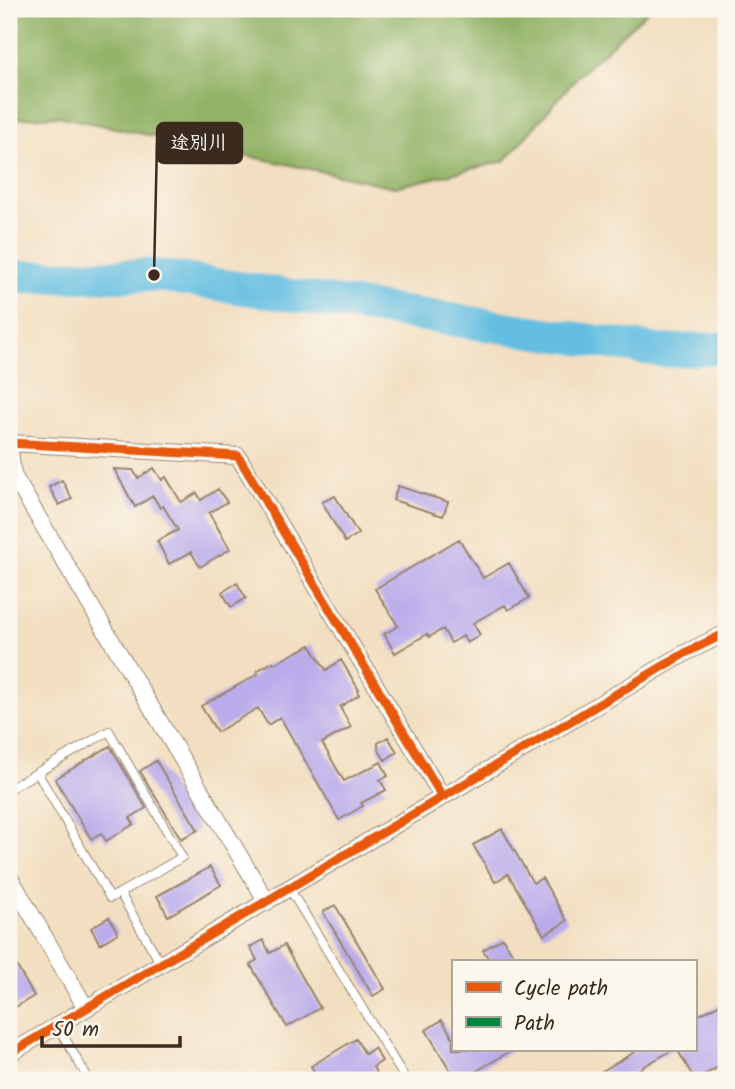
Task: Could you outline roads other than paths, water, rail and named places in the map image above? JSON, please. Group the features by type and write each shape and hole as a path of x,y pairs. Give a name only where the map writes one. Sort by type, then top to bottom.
{"street":[{"path":"267,902 13,475 9,443 238,456 442,796"},
{"path":"9,1054 687,652 726,634"},
{"path":"11,885 86,1008"}],"lane":[{"path":"9,789 37,772 109,731 182,857 110,898 37,772"},
{"path":"289,888 406,1080"},
{"path":"120,893 161,964"},
{"path":"57,1025 89,1080"}],"waterway":[{"path":"9,277 154,275 662,351 726,348"}],"place":[{"name":"途別川","path":"154,275"}]}
